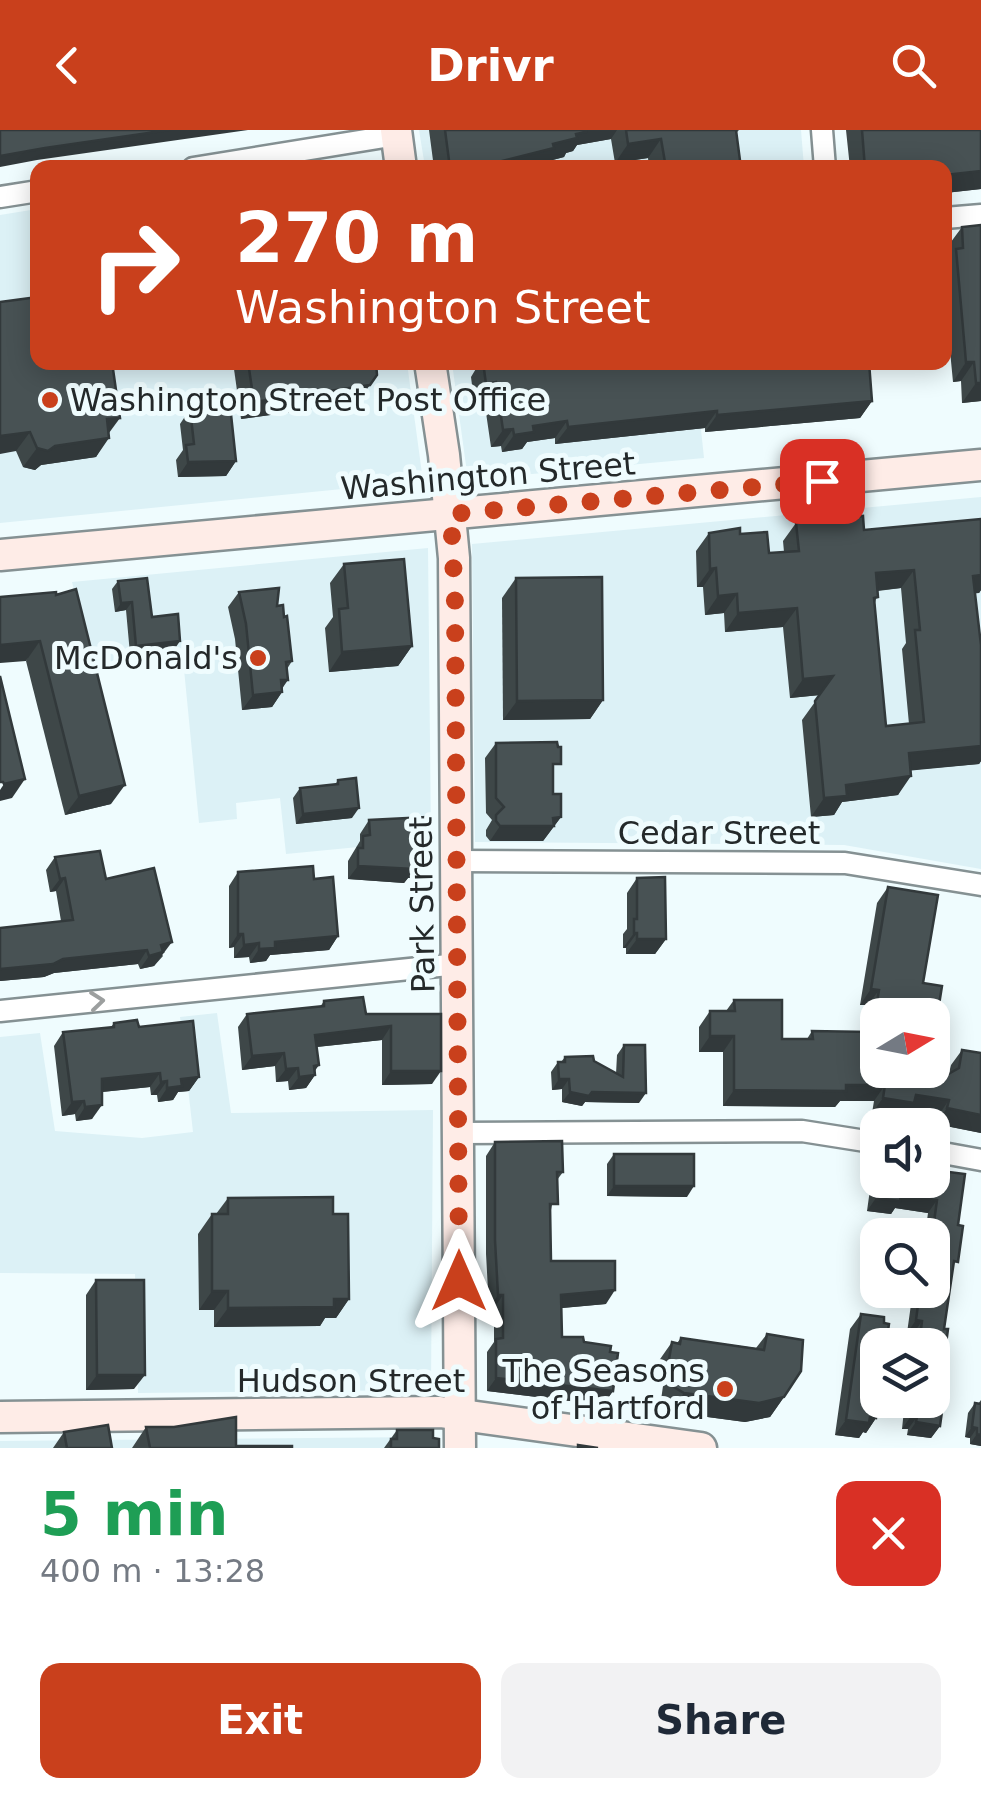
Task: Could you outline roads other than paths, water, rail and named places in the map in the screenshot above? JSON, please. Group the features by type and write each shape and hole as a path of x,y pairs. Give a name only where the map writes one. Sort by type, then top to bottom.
{"main road":[{"path":"396,132 401,160"},
{"name":"Park Street","path":"431,370 451,514 455,603 460,1448"},
{"name":"Washington Street","path":"0,556 981,466"},
{"name":"Hudson Street","path":"0,1416 459,1414 700,1448"}],"street":[{"path":"822,130 824,160"},
{"path":"238,160 396,132"},
{"path":"0,196 30,192"},
{"path":"952,217 981,215"},
{"name":"Cedar Street","path":"456,861 844,862 981,886"},
{"path":"0,1011 458,964"},
{"path":"459,1134 802,1131 860,1139"},
{"path":"950,1154 981,1160"}],"place":[{"name":"Washington Street Post Office","path":"50,400"},
{"name":"McDonald's","path":"258,658"},
{"name":"The Seasons of Hartford","path":"725,1389"}]}
